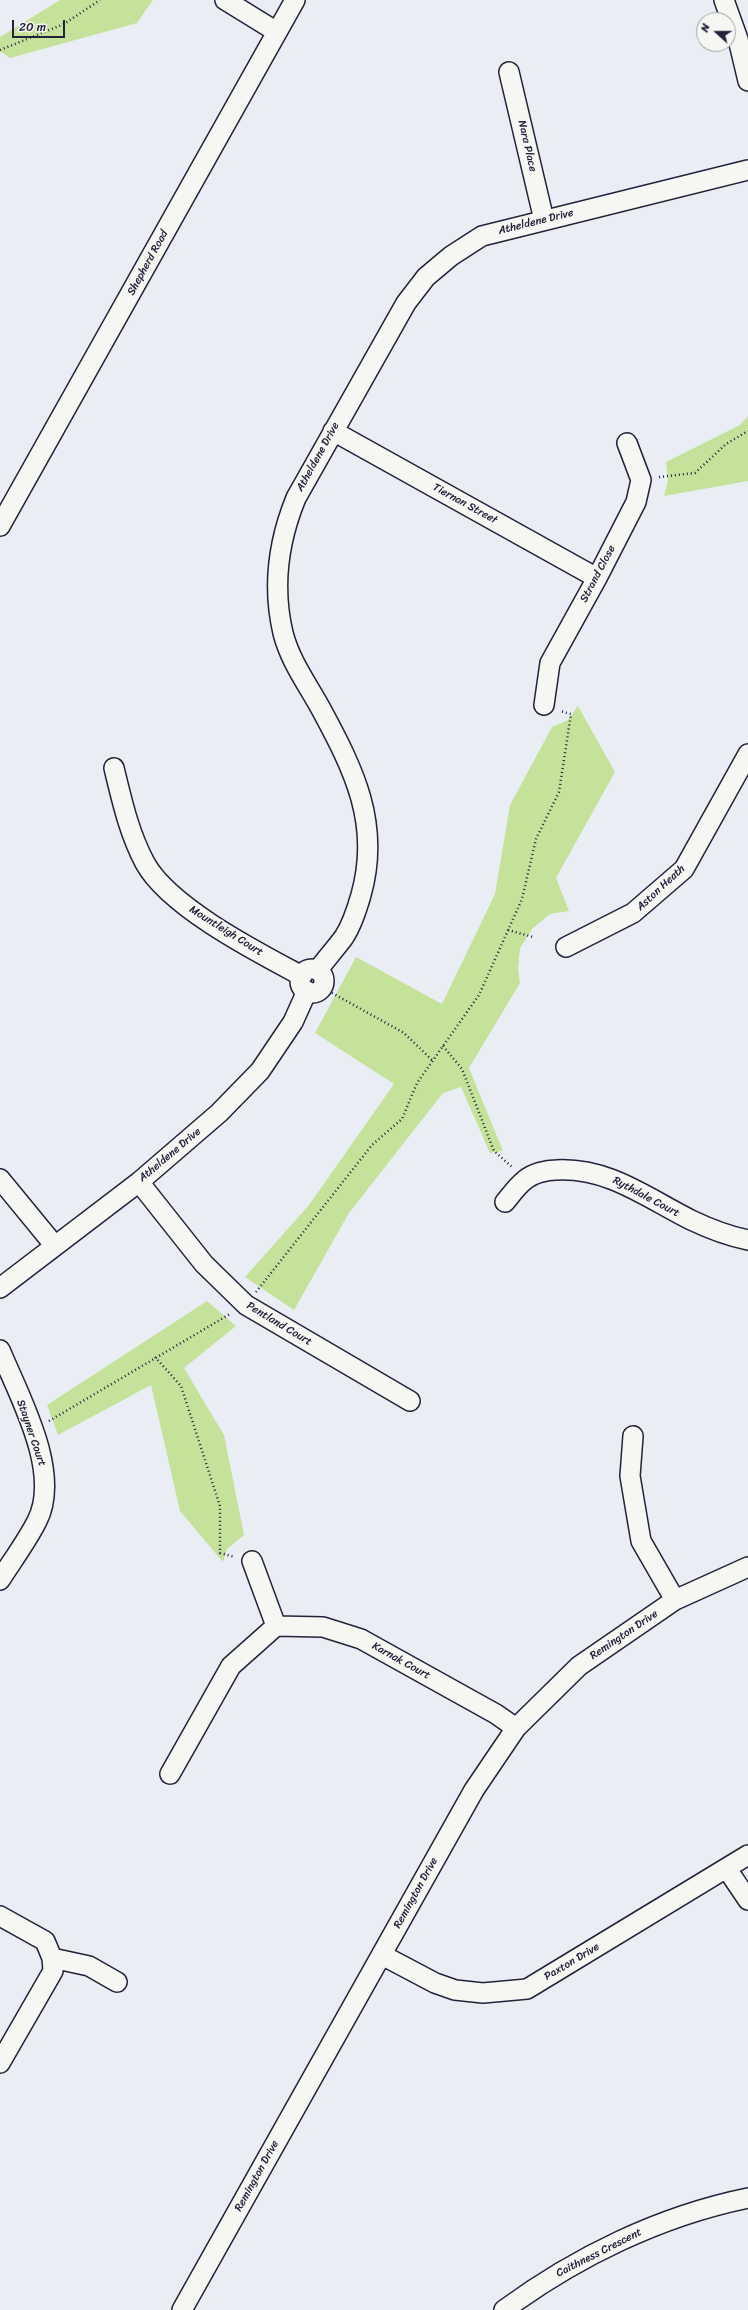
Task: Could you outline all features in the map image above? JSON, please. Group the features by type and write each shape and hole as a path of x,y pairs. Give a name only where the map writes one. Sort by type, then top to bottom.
{"street":[{"path":"225,0 277,32"},
{"name":"Shepherd Road","path":"0,526 296,0"},
{"path":"724,0 743,38 748,81"},
{"name":"Nara Place","path":"509,72 544,220"},
{"name":"Atheldene Drive","path":"0,1288 139,1182 219,1113 260,1071 293,1022 309,979 344,936 358,906 367,870 369,850 366,818 353,770 294,662 284,635 278,606 277,575 280,548 287,520 296,498 406,303 426,277 451,256 482,236 748,170"},
{"name":"Tiernan Street","path":"333,431 597,578"},
{"path":"627,443 641,480"},
{"name":"Strand Close","path":"544,705 550,663 597,578 636,502 641,480"},
{"name":"Aston Heath","path":"566,947 633,913 684,869 748,754"},
{"name":"Mountleigh Court","path":"114,768 129,830 146,865 170,892 199,917 309,979"},
{"name":"Rythdale Court","path":"505,1202 526,1179 547,1170 571,1169 592,1172 614,1178 691,1220 722,1234 748,1240"},
{"path":"0,1179 55,1246"},
{"name":"Pentland Court","path":"139,1182 204,1264 246,1305 410,1401"},
{"name":"Stayner Court","path":"0,1350 33,1431 44,1463 46,1492 38,1520 0,1580"},
{"path":"633,1436 630,1476 641,1541 675,1600"},
{"path":"170,1774 231,1666 276,1626 252,1561"},
{"name":"Remington Drive","path":"182,2310 474,1790 516,1728 579,1666 675,1600 748,1566"},
{"name":"Karnak Court","path":"276,1626 323,1627 361,1639 516,1728"},
{"name":"Paxton Drive","path":"382,1955 435,1983 455,1990 483,1993 527,1989 748,1855"},
{"path":"727,1868 748,1900"},
{"path":"0,1916 46,1941 52,1958 53,1971 0,2063"},
{"path":"52,1958 89,1966 118,1982"},
{"name":"Caithness Crescent","path":"504,2310 548,2279 610,2246 677,2218 748,2198"}],"path":[{"path":"0,50 64,24 100,0"},
{"path":"641,480 695,472 726,444 748,431"},
{"path":"33,1431 155,1357 246,1305 372,1145 402,1119 417,1083 479,995 522,899 536,839 559,792 571,714 544,705"},
{"path":"508,930 533,937"},
{"path":"332,993 404,1033 433,1061"},
{"path":"443,1046 462,1069 494,1151 526,1179"},
{"path":"155,1357 181,1386 220,1506 220,1554 252,1561"}],"green space":[{"path":"60,0 153,0 137,23 10,58 0,51 0,37"},
{"path":"748,416 748,481 664,496 668,481 666,462 740,425"},
{"path":"578,706 615,772 556,878 569,911 550,914 533,928 520,948 518,969 520,983 469,1068 503,1151 490,1153 461,1087 443,1093 349,1213 294,1310 245,1277 309,1205 394,1084 315,1033 356,957 442,1004 495,894 510,805 552,727 568,720"},
{"path":"207,1301 236,1326 184,1368 224,1435 244,1535 227,1549 223,1562 180,1511 151,1385 58,1435 47,1405"}]}
